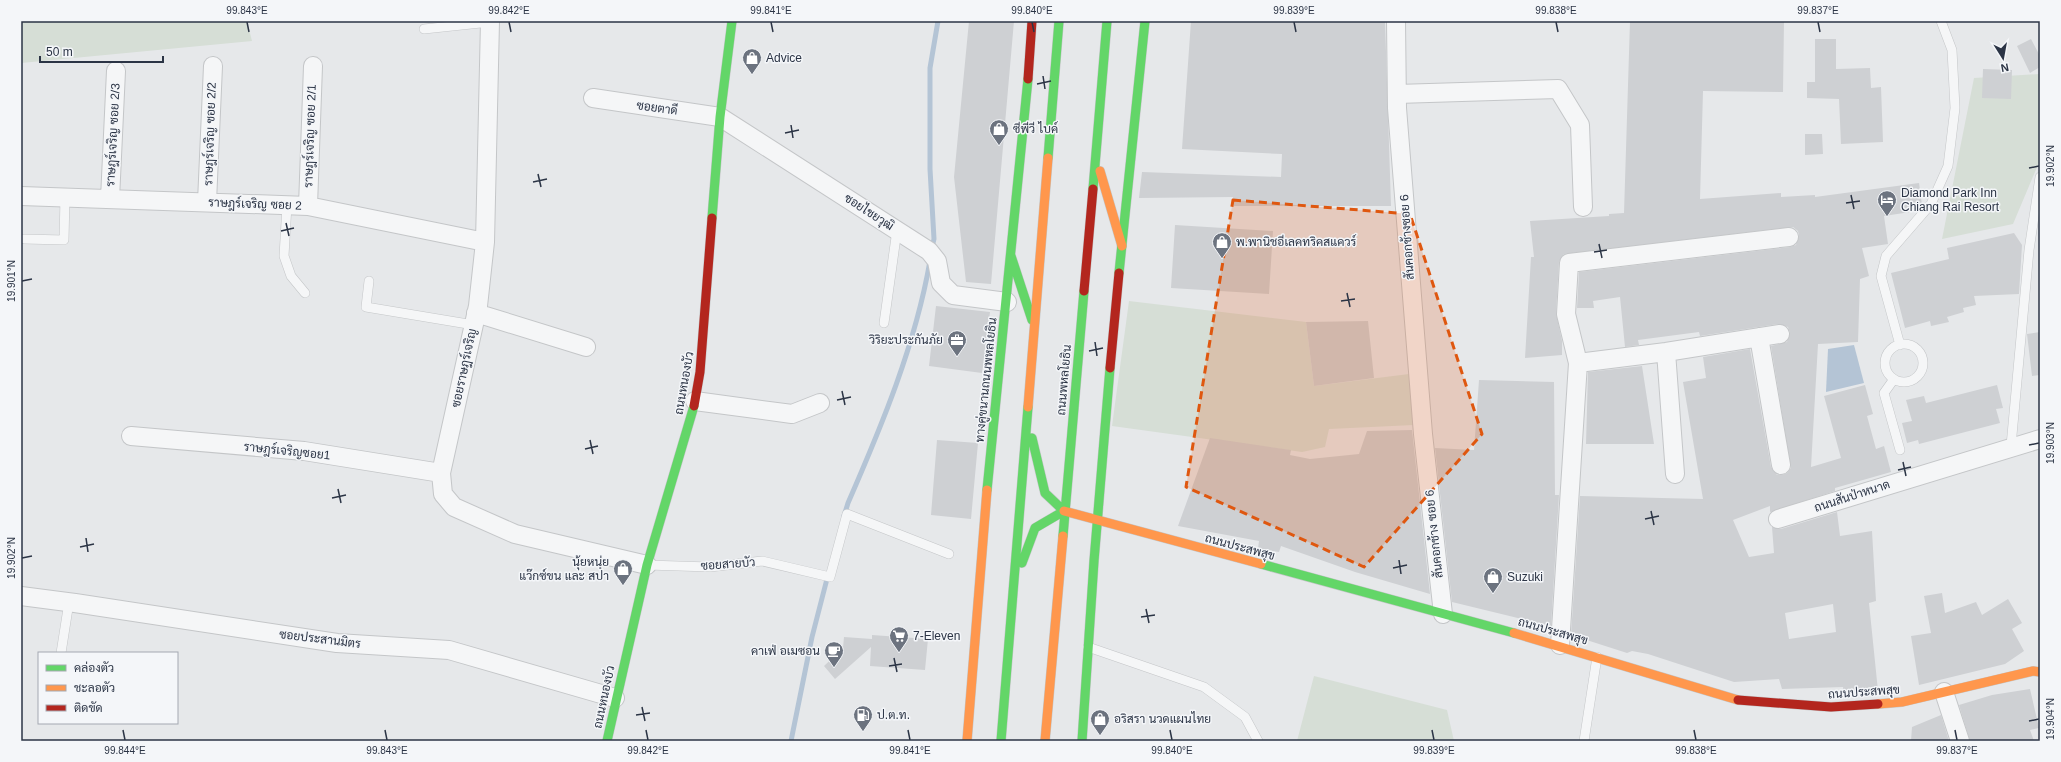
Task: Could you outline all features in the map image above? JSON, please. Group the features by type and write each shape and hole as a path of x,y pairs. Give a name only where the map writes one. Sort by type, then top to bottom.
{"main road":[{"name":"ถนนหนองบัว","path":"607,741 615,698 647,565 695,401 700,372 720,117 732,21"},
{"name":"ทางคู่ขนานถนนพหลโยธิน","path":"967,741 980,560 1007,302 1032,21"},
{"path":"1001,741 1059,21"},
{"name":"ถนนพหลโยธิน","path":"1045,741 1107,21"},
{"path":"1082,741 1097,521 1122,246 1145,21"},
{"path":"1096,160 1122,246"},
{"path":"1011,256 1035,329"},
{"path":"1012,592 1035,528 1064,511 1045,493 1028,418"},
{"name":"ถนนประสพสุข","path":"1064,511 1560,645 1743,702 1831,707 1902,702 2038,669"}],"street":[{"name":"ซอยราษฎร์เจริญ","path":"490,21 484,242 475,319 441,472 443,494 454,508 515,534 647,565"},
{"name":"สันคอกช้างซอย 6","path":"1396,21 1397,94 1425,453"},
{"name":"ราษฎร์เจริญ ซอย 2/2","path":"208,202 213,66"},
{"name":"ราษฎร์เจริญ ซอย 2/1","path":"308,206 313,66"},
{"name":"ราษฎร์เจริญ ซอย 2/3","path":"110,199 116,71"},
{"path":"1397,94 1558,89 1580,125 1583,207"},
{"name":"ซอยตาดี","path":"593,98 720,117"},
{"name":"ซอยไชยวุฒิ","path":"720,117 929,251 938,261 941,283 953,295 1007,302"},
{"name":"ราษฎร์เจริญ ซอย 2","path":"21,196 308,206 484,242"},
{"path":"1560,645 1578,363 1566,314 1569,263 1789,237"},
{"path":"475,319 586,347"},
{"path":"1578,363 1666,352 1780,334"},
{"path":"1759,337 1781,465"},
{"path":"1666,352 1675,474"},
{"path":"695,401 792,414 820,403"},
{"name":"ราษฎร์เจริญซอย1","path":"132,436 304,451 441,472"},
{"name":"ถนนสันป่าหนาด","path":"1778,519 2040,438"},
{"name":"สันคอกช้าง ซอย 6","path":"1425,453 1443,614"},
{"name":"ซอยประสานมิตร","path":"21,596 337,643 450,650 615,698"},
{"path":"1944,692 1960,741"}],"lane":[{"path":"424,29 490,21"},
{"path":"1900,345 1881,276 1886,256 1931,204 1948,166 1954,108 1953,64 1952,50 1941,21"},
{"path":"2011,446 2032,228 2040,177"},
{"path":"24,238 64,240 65,197"},
{"path":"287,205 284,256 291,276 305,293"},
{"path":"2032,228 2040,222"},
{"path":"884,323 897,230"},
{"path":"369,281 366,308 475,319"},
{"path":"1900,345 1908,345 1920,352 1923,359 1921,373 1909,382 1894,379 1886,368 1888,353 1900,345"},
{"path":"1894,379 1884,393 1900,450"},
{"name":"ซอยสายบัว","path":"647,565 710,567 762,561 830,576 847,514 949,554"},
{"path":"61,652 69,602"},
{"path":"1088,647 1204,687 1245,717 1258,741"},
{"path":"1584,741 1597,657"}],"highlighted area":[{"path":"1233,200 1410,214 1482,434 1364,567 1186,487"}],"shaded area":[{"path":"21,21 247,21 252,41 21,63"},
{"path":"2040,74 2040,160 2013,224 1942,239 1974,78"},
{"path":"1129,301 1306,322 1314,386 1409,374 1413,425 1329,429 1325,447 1302,452 1112,426"},
{"path":"1314,676 1447,710 1454,741 1297,741"}],"water":[{"path":"1854,345 1864,383 1826,392 1828,349"}],"building":[{"path":"969,21 1014,21 991,284 966,282 954,177"},
{"path":"1191,21 1385,21 1391,206 1234,206 1233,197 1139,198 1142,172 1281,177 1282,154 1182,149"},
{"path":"1630,21 1784,21 1783,92 1703,91 1700,199 1781,193 1781,197 1815,195 1815,197 1919,183 1922,205 1917,211 1884,216 1888,244 1862,248 1869,276 1860,279 1858,342 1818,344 1811,467 1841,458 1824,396 1865,385 1873,414 1867,416 1876,449 1884,446 1891,472 1835,488 1835,491 1770,512 1770,506 1733,520 1749,557 1774,553 1772,527 1781,529 1837,512 1840,536 1872,531 1876,601 1869,603 1878,691 1844,694 1843,687 1782,689 1779,679 1734,682 1648,654 1632,651 1627,653 1571,635 1580,496 1703,499 1683,382 1706,378 1703,357 1750,349 1771,467 1777,475 1787,473 1791,468 1771,346 1787,342 1790,333 1788,327 1778,324 1700,336 1699,332 1638,340 1639,345 1625,347 1620,297 1593,301 1594,308 1577,308 1579,272 1790,247 1796,245 1799,236 1798,231 1793,227 1564,254 1559,262 1556,313 1562,341 1562,355 1525,358 1531,257 1534,257 1530,221 1609,216 1609,214 1624,213","holes":["1833,604 1836,632 1789,639 1785,613"]},
{"path":"1815,39 1836,39 1836,69 1870,68 1871,88 1881,87 1883,142 1841,144 1839,99 1807,98 1807,82 1815,82"},
{"path":"2031,39 2040,56 2040,67 2030,73 2017,46"},
{"path":"1983,69 2012,70 2011,99 1982,98"},
{"path":"1805,134 1822,134 1823,154 1805,155"},
{"name":"พ.พานิชอีเลคทริคสแควร์","path":"1175,225 1273,231 1269,294 1171,288"},
{"path":"2014,233 2022,245 2019,294 1974,296 1976,305 1963,308 1964,312 1947,317 1949,322 1931,326 1930,321 1905,328 1891,273 1949,259 1947,248"},
{"path":"936,306 990,312 982,373 929,366"},
{"path":"1368,321 1374,378 1314,386 1306,322"},
{"path":"2040,332 2040,375 2032,376 2027,334"},
{"path":"1642,366 1654,444 1586,444 1588,372"},
{"path":"1479,380 1554,382 1555,495 1559,495 1551,626 1452,602 1435,448 1474,450"},
{"path":"1997,385 2003,408 1996,409 2000,423 1919,444 1918,440 1907,443 1902,423 1912,421 1906,400 1924,396 1926,403"},
{"path":"1412,430 1430,594 1355,572 1281,546 1279,552 1258,549 1259,541 1178,526 1210,438 1291,450 1290,455 1310,459 1359,454 1367,431"},
{"path":"937,440 978,443 971,519 931,515"},
{"path":"1942,593 1945,613 1976,602 1982,615 2008,599 2022,623 2012,629 2024,651 2005,664 1919,685 1911,636 1931,633 1924,596"},
{"name":"7-Eleven","path":"872,635 928,639 925,670 870,666 871,647 835,679 824,666 843,648 844,637 872,639"},
{"path":"2030,689 2039,728 2030,730 2034,741 1970,741 1959,705 1992,695"},
{"path":"1941,715 1949,741 1911,741 1912,727"}],"waterway":[{"path":"932,247 934,239 930,169 930,68 938,21"},
{"path":"844,516 896,385 916,324 930,261"},
{"path":"791,741 812,637 828,575"}],"traffic: fast":[{"path":"712,218 720,117 732,21"},
{"path":"1048,158 1059,21"},
{"path":"1093,189 1107,21"},
{"path":"1119,273 1145,21"},
{"path":"987,490 1028,79"},
{"path":"1011,256 1032,320"},
{"path":"1063,536 1084,291"},
{"path":"1082,741 1094,561 1110,368"},
{"path":"607,741 647,565 694,406"},
{"path":"1001,741 1028,407"},
{"path":"1032,438 1045,493 1064,511"},
{"path":"1022,563 1035,528 1064,511"},
{"path":"1261,564 1514,633"}],"traffic: slow":[{"path":"1028,407 1048,158"},
{"path":"1100,171 1122,246"},
{"path":"967,741 987,490"},
{"path":"1064,511 1261,564"},
{"path":"1045,741 1063,536"},
{"path":"1514,633 1738,700"},
{"path":"1878,704 1902,702 2033,671 2040,672"}],"traffic: jam":[{"path":"1028,79 1032,21"},
{"path":"1084,291 1093,189"},
{"path":"694,406 700,372 712,218"},
{"path":"1110,368 1119,273"},
{"path":"1738,700 1831,707 1878,704"}],"place":[{"name":"Advice","path":"752,75"},
{"name":"ซีพีวี ไบค์","path":"999,146"},
{"name":"Diamond Park Inn Chiang Rai Resort","path":"1887,217"},
{"name":"พ.พานิชอีเลคทริคสแควร์","path":"1222,259"},
{"name":"วิริยะประกันภัย","path":"957,357"},
{"name":"นุ้ยหนุ่ย แว๊กซ์ขน และ สปา","path":"623,586"},
{"name":"Suzuki","path":"1493,594"},
{"name":"7-Eleven","path":"899,653"},
{"name":"คาเฟ่ อเมซอน","path":"834,668"},
{"name":"ป.ต.ท.","path":"863,732"},
{"name":"อริสรา นวดแผนไทย","path":"1100,736"}]}
